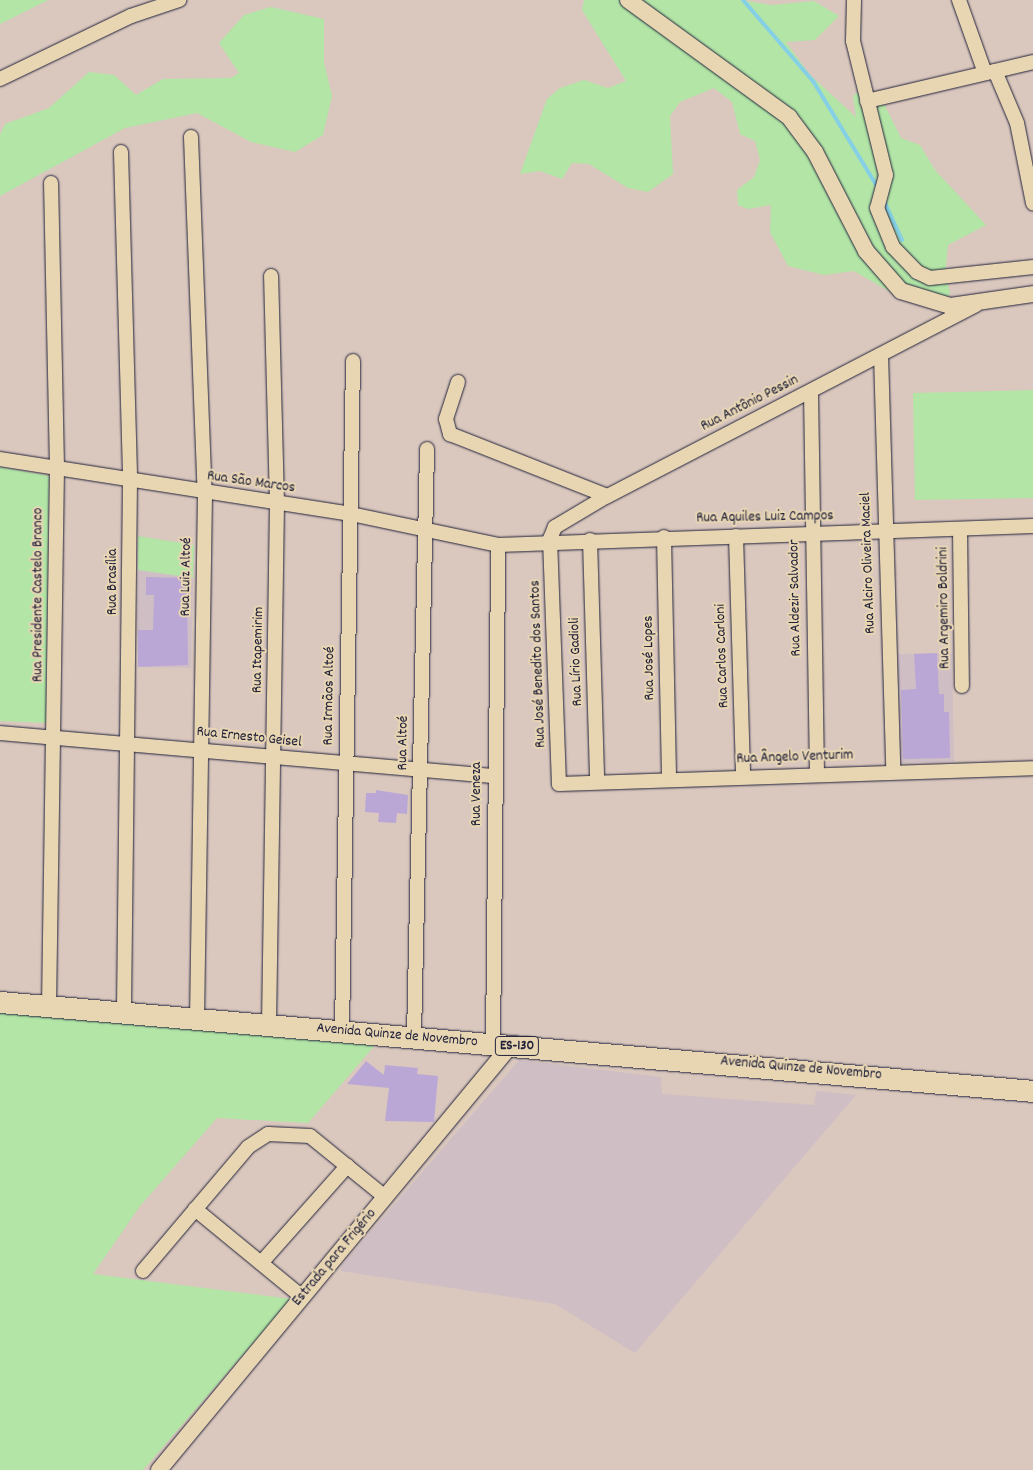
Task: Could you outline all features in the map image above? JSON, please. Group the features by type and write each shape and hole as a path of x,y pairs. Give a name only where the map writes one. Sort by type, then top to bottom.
{"main road":[{"name":"Avenida Quinze de Novembro","path":"0,1002 1033,1091"}],"street":[{"path":"0,79 131,16 179,0"},
{"path":"628,0 789,117 815,152 866,251 886,278 919,299 950,306 976,304 1033,294"},
{"path":"854,0 853,41 886,175 877,208 902,258 917,272 944,280 1033,267"},
{"path":"959,0 990,72 1017,123 1033,204"},
{"path":"867,101 1033,62"},
{"name":"Rua Luiz Altoé","path":"191,137 205,494 197,1018"},
{"name":"Rua Brasília","path":"121,152 130,481 129,742 124,1012"},
{"name":"Rua Presidente Castelo Branco","path":"49,1007 57,467 51,183"},
{"name":"Rua Itapemirim","path":"269,1025 277,502 272,276"},
{"name":"Rua Antônio Pessin","path":"550,542 561,522 607,496 811,392 976,304"},
{"name":"Rua Alciro Oliveira Maciel","path":"881,355 883,531 893,770"},
{"name":"Rua Irmãos Altoé","path":"342,1031 353,361"},
{"path":"458,382 446,419 450,434 607,496"},
{"name":"Rua Aldezir Salvador","path":"811,392 810,534 817,773"},
{"name":"Rua Altoé","path":"414,1037 427,449"},
{"name":"Rua São Marcos","path":"0,459 57,467 205,494 277,502 351,514 498,544"},
{"path":"1033,526 1033,531"},
{"name":"Rua Aquiles Luiz Campos","path":"498,544 664,536 810,534 1033,526"},
{"name":"Rua Argemiro Boldrini","path":"960,529 962,686"},
{"name":"Rua José Lopes","path":"664,536 669,779"},
{"name":"Rua Carlos Carloni","path":"736,536 743,776"},
{"name":"Rua Lírio Gadioli","path":"590,540 597,782"},
{"name":"Rua José Benedito dos Santos","path":"550,542 559,784"},
{"name":"Rua Veneza","path":"498,544 494,776 502,1044"},
{"name":"Rua Ernesto Geisel","path":"0,733 129,742 345,765 494,776"},
{"name":"Rua Ângelo Venturim","path":"559,784 893,770 1033,768"},
{"name":"Estrada para Frigério","path":"159,1470 385,1197 502,1044"},
{"path":"143,1271 254,1141 268,1134 304,1133 385,1197"},
{"path":"261,1263 347,1166"},
{"path":"195,1209 302,1297"}],"shaded area":[{"path":"138,536 194,545 191,668 138,667"},
{"path":"952,653 954,762 900,763 898,654"},
{"path":"519,1060 661,1077 662,1094 814,1105 816,1091 856,1095 635,1353 555,1304 341,1271 341,1266"}],"green space":[{"path":"0,0 48,0 0,24"},
{"path":"584,0 741,0 771,5 814,1 839,16 815,40 786,42 810,75 856,117 853,96 865,87 880,96 901,138 920,145 935,170 986,225 948,245 945,275 950,292 946,304 901,298 854,271 824,275 788,266 770,232 771,205 748,209 738,205 737,190 754,177 760,160 755,141 740,134 732,102 714,88 680,102 670,116 673,174 648,192 628,188 589,164 572,163 562,179 540,171 520,174 547,99 560,88 584,80 608,88 626,81 582,10"},
{"path":"271,7 324,19 324,62 332,96 323,135 295,152 251,142 197,113 125,128 0,196 0,135 5,124 49,108 89,72 114,75 136,95 163,79 231,78 239,73 219,43 244,15"},
{"path":"1033,390 1033,498 915,500 913,393"},
{"path":"0,467 49,476 46,723 0,721"},
{"path":"138,536 194,545 193,578 138,570"},
{"path":"0,1012 376,1044 308,1123 217,1118 140,1206 93,1274 291,1299 143,1470 0,1470"}],"building":[{"path":"146,577 187,578 188,665 138,667 138,630 153,630 154,595 146,595"},
{"path":"937,653 939,694 944,694 944,712 949,712 950,758 903,759 901,690 916,689 914,654"},
{"path":"376,790 408,795 407,814 397,813 396,823 378,822 379,813 365,812 366,793 376,793"},
{"path":"366,1061 384,1075 385,1065 418,1068 417,1074 438,1076 434,1122 385,1121 389,1088 347,1084"}],"waterway":[{"path":"743,0 813,81 878,188"},
{"path":"884,201 902,240"}]}
